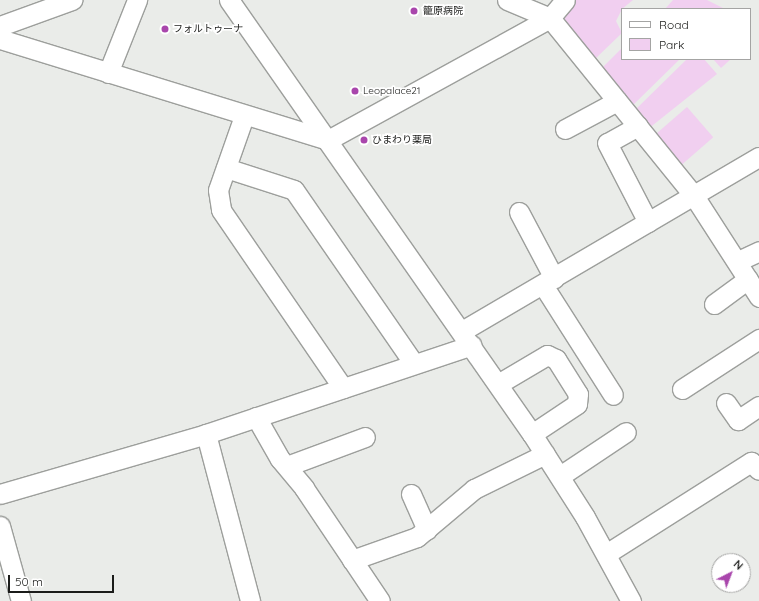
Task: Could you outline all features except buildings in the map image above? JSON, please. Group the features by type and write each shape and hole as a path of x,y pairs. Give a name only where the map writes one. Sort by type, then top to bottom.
{"street":[{"path":"0,26 72,0"},
{"path":"108,73 137,0"},
{"path":"229,0 467,338 532,434 560,476 606,554 631,601"},
{"path":"507,0 550,18 694,196 738,261 759,297"},
{"path":"0,40 244,116 328,140 550,18 566,0"},
{"path":"565,129 617,100"},
{"path":"244,116 218,190 221,210 342,388"},
{"path":"638,126 607,143 648,222"},
{"path":"0,494 206,434 414,364 467,338 548,281 759,157"},
{"path":"226,168 294,190 414,364"},
{"path":"519,212 548,281 613,395"},
{"path":"738,261 759,251"},
{"path":"714,304 748,279"},
{"path":"682,389 759,339"},
{"path":"498,384 547,355 556,360 578,394 577,404 532,434"},
{"path":"726,403 738,420 759,406"},
{"path":"256,417 287,466 380,601"},
{"path":"560,476 626,432"},
{"path":"206,434 250,601"},
{"path":"287,466 365,437"},
{"path":"352,560 405,542 427,530 474,489 545,454"},
{"path":"606,554 751,462 759,470"},
{"path":"411,494 427,530"},
{"path":"0,526 22,601"}],"green space":[{"path":"571,0 633,0 623,8 621,8 616,21 621,34 595,59 558,14"},
{"path":"673,0 707,0 723,8 666,8"},
{"path":"621,49 621,60 679,60 630,108 599,71"},
{"path":"686,60 705,60 717,74 648,129 633,112"},
{"path":"714,60 730,60 721,68"},
{"path":"687,107 713,137 681,165 655,135"}],"place":[{"name":"籠原病院","path":"414,11"},
{"name":"フォルトゥーナ","path":"165,29"},
{"name":"Leopalace21","path":"355,91"},
{"name":"ひまわり薬局","path":"364,140"}]}
